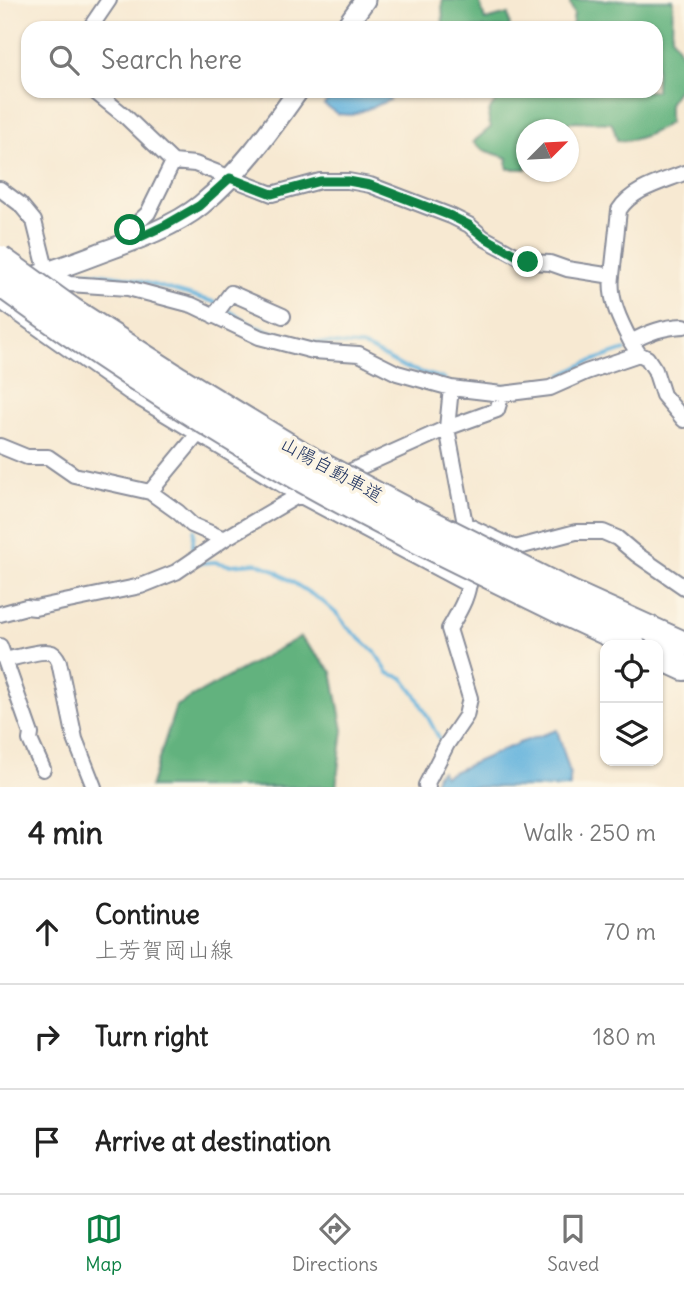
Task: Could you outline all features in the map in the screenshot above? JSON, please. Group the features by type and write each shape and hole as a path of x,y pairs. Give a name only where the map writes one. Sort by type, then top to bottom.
{"highway":[{"name":"山陽自動車道","path":"0,258 72,310 312,460 565,601 625,640"},
{"name":"山陽自動車道","path":"0,284 59,327 299,478 396,529 565,601 684,644"},
{"path":"663,658 684,668"}],"main road":[{"path":"350,21 365,0"},
{"path":"0,284 47,273 132,241 199,206 253,153 294,98"}],"street":[{"path":"95,21 109,0"},
{"path":"103,98 173,162 195,164 272,194 320,181 348,181 370,185 451,216 528,262 550,263 567,269 612,276"},
{"path":"132,241 130,230 148,214 173,162"},
{"path":"684,173 644,189 625,201 619,210 610,290 621,323 631,342 639,354 647,358 655,370 663,395 684,420"},
{"path":"0,189 20,204 34,221 47,273 69,284 128,288 191,306 259,337 313,351 359,354 397,373 450,388 502,394 550,388 639,354"},
{"path":"214,316 231,293 283,316"},
{"path":"0,301 128,392 299,495 469,585"},
{"path":"631,342 665,327 684,326"},
{"path":"428,787 426,785 447,744 466,716 470,698 449,629 469,585 465,524 447,428 450,388"},
{"path":"0,614 141,586 176,572 224,539 299,495 447,428 497,410 502,394"},
{"path":"152,489 198,434"},
{"path":"0,446 27,457 48,457 74,475 152,489 194,527 224,539"},
{"path":"465,524 515,548 576,532 603,532 617,538 684,587"},
{"path":"43,769 30,740 31,734 2,653 50,652 55,655 59,662 75,739 94,787"}],"green space":[{"path":"442,0 479,0 485,20 508,14 509,21 443,21"},
{"path":"570,0 673,0 672,37 684,58 684,78 669,104 669,123 644,136 617,140 611,123 579,121 579,119 516,119 516,169 508,169 508,158 483,150 473,142 491,127 489,112 497,98 663,98 663,21 573,21"},
{"path":"300,637 332,672 343,730 336,787 150,787 176,706"}],"water":[{"path":"329,98 390,100 352,115 338,114 324,105"},
{"path":"557,730 570,773 570,787 439,787 435,781 437,774 442,771 444,776 519,743"}],"waterway":[{"path":"83,271 126,277 218,303"},
{"path":"226,309 256,327 303,341 362,346 403,367 445,379"},
{"path":"662,336 684,335"},
{"path":"562,375 586,363 625,350"},
{"path":"491,386 511,386"},
{"path":"192,557 194,530"},
{"path":"200,563 257,563 272,569 322,601 375,652 388,673 403,678 417,697 440,740"}],"route":[{"path":"130,230 132,241 166,225 199,206 230,178 272,194 320,181 348,181 370,185 451,216 528,262"}]}
